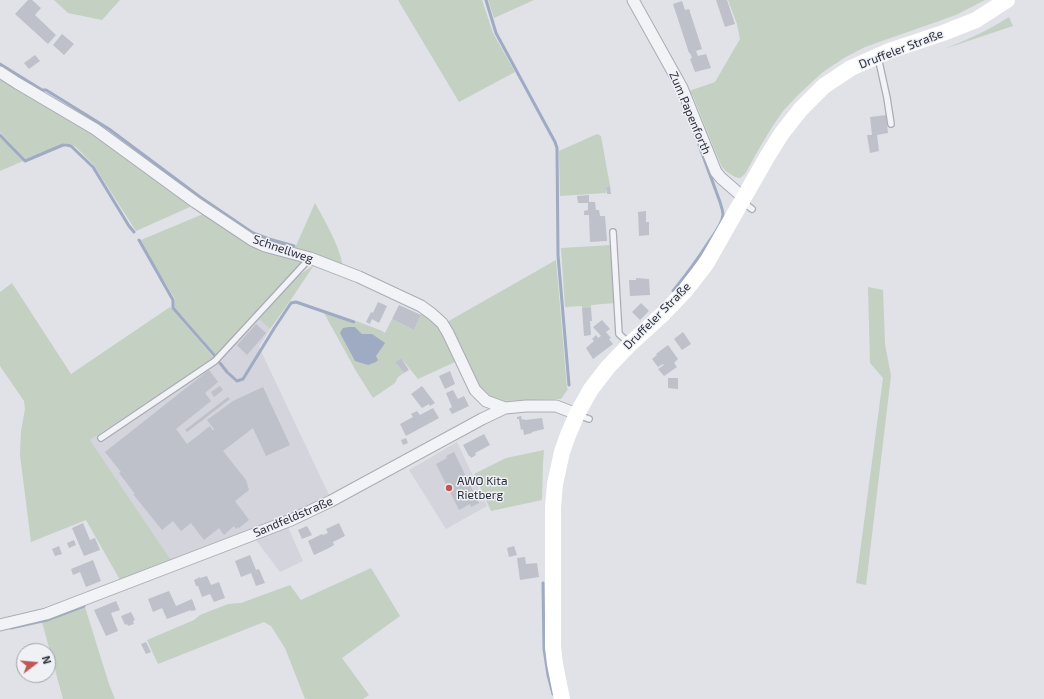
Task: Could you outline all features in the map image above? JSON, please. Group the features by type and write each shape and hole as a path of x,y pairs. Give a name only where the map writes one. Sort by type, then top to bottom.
{"street":[{"name":"Zum Papenforth","path":"633,0 682,88 716,172 748,203"},
{"name":"Druffeler Straße","path":"562,699 553,647 553,507 555,484 562,452 568,435 583,417 591,389 608,367 630,344 663,314 685,291 706,264 748,203 767,157 782,133 805,105 824,86 851,68 878,55 976,20 1007,0"},
{"name":"Schnellweg","path":"0,72 95,129 195,202 252,240 266,246 310,258 359,277 421,306 442,323 475,390 486,401 505,408"},
{"name":"Sandfeldstraße","path":"0,625 46,614 291,520 331,501 505,408 556,406 583,417"}],"lane":[{"path":"878,55 891,124"},
{"path":"613,232 618,334 630,344"},
{"path":"101,438 215,361 310,258"}],"shaded area":[{"path":"254,314 270,329 259,347 329,495 265,525 171,560 90,440 214,358"},
{"name":"AWO Kita Rietberg","path":"457,442 487,506 446,529 409,470"},
{"path":"288,527 303,561 280,572 256,540"}],"green space":[{"path":"54,0 120,0 102,20 68,13"},
{"path":"398,0 482,0 493,33 515,72 459,102"},
{"path":"488,0 534,0 494,18"},
{"path":"728,0 985,0 956,15 865,47 844,58 823,72 783,111 745,174 740,178 735,177 722,167 693,96 689,91 715,82 740,39 737,24"},
{"path":"1009,17 1013,26 944,49 978,34"},
{"path":"0,77 99,138 192,206 136,231 93,164 71,144 65,143 25,159 0,132"},
{"path":"597,134 601,136 610,186 606,187 606,193 560,196 559,151"},
{"path":"0,137 23,161 0,171"},
{"path":"315,203 335,241 343,266 295,248"},
{"path":"203,214 249,244 301,261 301,264 216,355 174,308 175,299 141,240"},
{"path":"611,245 615,303 591,305 591,308 582,308 582,306 565,307 561,248"},
{"path":"556,260 568,389 561,399 503,401 487,395 479,388 447,322"},
{"path":"314,265 270,329 259,319 299,275"},
{"path":"12,283 71,374 170,307 214,358 90,440 171,560 120,580 86,520 31,542 20,455 21,431 25,409 24,401 0,366 0,292"},
{"path":"868,287 883,290 885,344 891,376 866,585 856,583 883,378 870,363"},
{"path":"324,313 355,324 356,321 385,333 392,319 414,330 422,313 440,329 455,362 418,379 401,358 395,362 404,373 398,377 395,383 373,398 356,371","holes":["355,327 362,334 368,365 362,363"]},
{"path":"544,450 542,500 491,511 474,474 506,458"},
{"path":"371,568 400,616 342,658 369,695 363,699 305,699 285,648 271,626 264,622 158,664 147,640 194,620 200,615 228,604 241,603 290,585 301,600"},
{"path":"85,607 115,699 63,699 56,673 56,643 48,643 42,622"}],"water":[{"path":"355,327 362,334 372,334 385,343 376,356 378,360 376,362 368,365 355,361 340,333 343,328"}],"building":[{"path":"28,0 32,0 41,8 35,15 56,35 48,44 15,14"},
{"path":"716,0 727,0 735,24 725,27"},
{"path":"682,1 685,10 689,9 702,49 696,51 698,56 706,54 711,68 695,72 690,59 692,58 673,4"},
{"path":"62,34 74,44 64,55 53,45"},
{"path":"35,55 40,61 29,69 24,63"},
{"path":"886,115 888,133 877,135 879,151 870,153 867,135 872,135 870,117"},
{"path":"610,186 611,194 607,194 606,187"},
{"path":"589,195 589,202 595,202 596,210 599,210 600,216 605,216 607,241 590,242 589,215 584,215 584,211 588,210 588,203 578,203 577,196"},
{"path":"646,211 646,222 649,222 649,235 639,236 638,212"},
{"path":"636,278 649,279 650,295 630,296 629,280 636,280"},
{"path":"378,302 387,306 379,323 372,319 370,324 366,322 371,312 373,313"},
{"path":"641,303 649,311 640,320 632,312"},
{"path":"399,305 421,315 414,330 392,319"},
{"path":"582,308 591,308 591,335 584,336"},
{"path":"602,320 610,329 606,332 611,338 609,339 613,344 593,359 586,348 594,341 592,339 596,335 598,338 601,336 593,327"},
{"path":"256,324 266,333 247,355 237,345"},
{"path":"683,332 691,344 682,350 674,339"},
{"path":"668,345 678,359 674,363 677,367 664,376 658,369 664,365 663,364 658,367 652,359"},
{"path":"401,358 409,370 404,373 395,362"},
{"path":"209,370 218,382 205,393 211,401 176,429 187,444 210,426 213,431 214,429 207,420 233,401 263,387 290,445 266,456 253,428 223,451 246,480 249,490 235,501 249,520 239,528 238,527 236,529 234,526 224,535 219,528 204,540 191,523 181,531 173,521 162,530 133,494 135,494 119,473 121,472 105,452"},
{"path":"450,371 455,384 445,389 439,376"},
{"path":"668,378 678,378 678,389 668,388"},
{"path":"220,386 223,390 214,397 211,392"},
{"path":"422,386 435,403 430,406 429,404 422,408 411,394"},
{"path":"453,390 458,399 464,396 469,406 452,414 449,409 452,407 446,393"},
{"path":"228,397 230,399 187,432 185,430"},
{"path":"433,408 439,418 406,436 400,424 413,417 411,414 417,411 420,415"},
{"path":"521,416 522,420 542,418 544,429 524,435 523,429 521,430 519,419 517,419 517,417"},
{"path":"484,434 490,445 475,453 476,455 471,458 463,445"},
{"path":"406,438 408,443 403,445 401,440"},
{"path":"454,452 479,503 471,507 470,504 459,510 436,464"},
{"path":"83,523 90,540 95,538 100,550 84,556 72,528"},
{"path":"339,523 345,536 333,542 334,545 314,555 308,541 322,534 328,533 326,529"},
{"path":"307,526 312,535 302,539 298,530"},
{"path":"74,540 76,545 69,548 67,543"},
{"path":"59,546 62,554 55,556 52,549"},
{"path":"514,546 517,555 509,557 507,548"},
{"path":"250,555 256,570 259,569 265,583 256,586 251,573 241,577 235,561"},
{"path":"525,557 526,564 537,563 539,577 520,580 517,558"},
{"path":"93,560 101,581 86,587 80,572 73,575 71,569"},
{"path":"207,576 211,585 219,582 225,598 214,602 210,594 202,597 194,580"},
{"path":"169,591 176,606 192,599 196,610 191,610 167,619 162,608 153,612 148,599"},
{"path":"116,601 120,610 111,613 118,631 106,636 94,610"},
{"path":"131,612 135,620 133,621 134,624 128,626 127,624 125,625 121,616"},
{"path":"146,642 151,652 146,654 141,644"}],"waterway":[{"path":"486,0 496,33 557,148 558,255 569,385"},
{"path":"0,64 42,90 46,90 109,129 200,197 253,233 294,246"},
{"path":"0,135 25,161 63,145 71,146 93,167 134,232"},
{"path":"673,291 715,233 723,215 720,202 699,145"},
{"path":"139,240 173,300 173,308 215,356"},
{"path":"220,363 237,381 243,379 291,303 296,302 354,322"},
{"path":"543,583 544,649 553,694"},
{"path":"11,628 47,620 84,606"}],"place":[{"name":"AWO Kita Rietberg","path":"449,488"}]}
